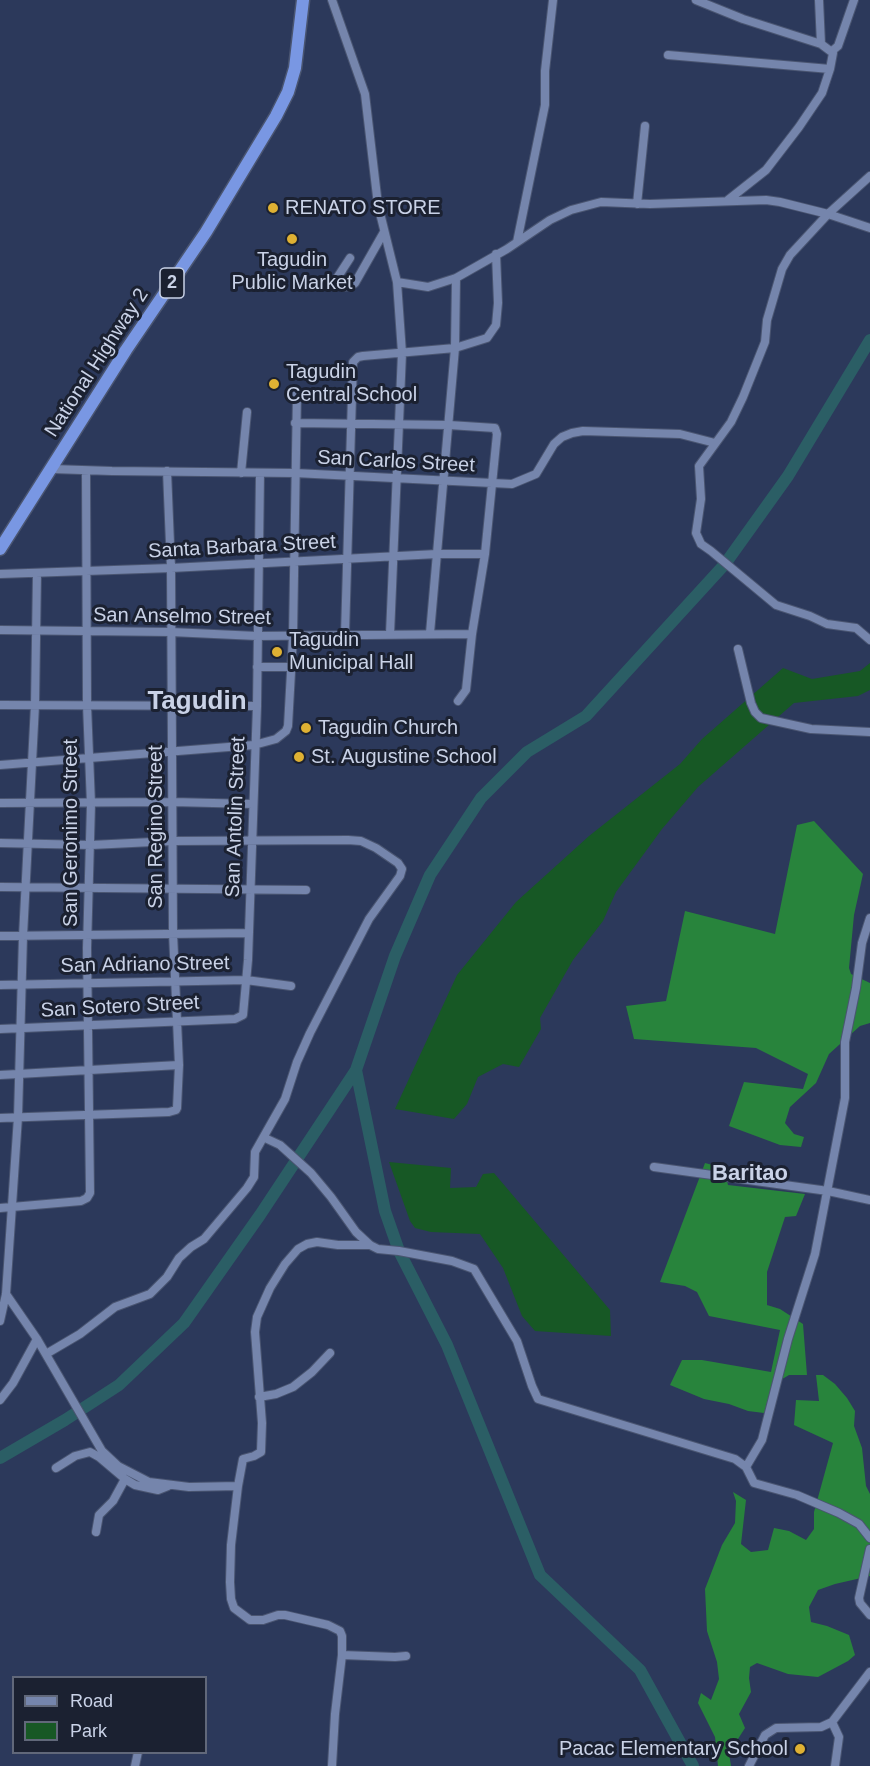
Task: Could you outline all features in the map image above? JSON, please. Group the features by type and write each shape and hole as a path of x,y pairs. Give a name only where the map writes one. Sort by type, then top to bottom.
{"highway":[{"name":"National Highway 2","path":"0,549 126,350 206,232 276,116 288,92 295,68 303,0"}],"street":[{"path":"332,0 365,94 378,205 397,282 402,353 390,634"},
{"path":"517,242 545,105 545,72 553,0"},
{"path":"696,0 743,19 821,44 832,51 833,56 822,93 799,127 766,170 728,200"},
{"path":"819,0 821,44"},
{"path":"832,51 838,46 854,0"},
{"path":"668,55 830,69"},
{"path":"637,204 645,126"},
{"path":"870,177 828,214 789,255 782,269 766,320 762,352 732,422 699,466 701,500 696,534 701,544 776,605 826,624 856,628 870,639"},
{"path":"397,282 428,287 456,278 550,220 578,208 601,202 637,204 728,200 780,202 870,228"},
{"path":"350,258 338,278 339,284 344,287 355,283 384,232"},
{"path":"345,634 352,366 355,359 363,356 455,348 478,343 487,338 496,326 498,303 496,254"},
{"path":"430,633 450,425 455,348 456,278"},
{"path":"0,765 254,745 276,739 286,731 293,636 297,393"},
{"path":"241,473 247,412"},
{"path":"295,423 450,425 495,428 497,434 485,554 472,634 466,690 458,701"},
{"name":"San Carlos Street","path":"52,469 295,473 512,484 530,477 540,469 554,444 562,437 572,433 583,431 680,434 715,443"},
{"name":"San Geronimo Street","path":"11,1207 81,1201 89,1196 88,934 91,804 87,705 86,471"},
{"name":"San Regino Street","path":"90,1113 176,1110 179,1065 173,933 171,568 167,471"},
{"name":"San Antolin Street","path":"241,1017 244,1012 249,933 257,706 257,563 260,473"},
{"name":"Santa Barbara Street","path":"0,574 171,568 437,554 485,554"},
{"path":"0,1321 6,1294 18,1117 23,936 35,705 37,573"},
{"name":"San Anselmo Street","path":"0,630 171,632 257,636 472,634"},
{"path":"738,650 751,703 761,718 811,729 870,732"},
{"path":"257,667 291,667"},
{"path":"0,705 257,706"},
{"path":"0,803 253,804"},
{"path":"0,843 91,845 252,840 348,840 376,848 398,863 401,873 369,919 310,1033 297,1062 285,1099 255,1152 254,1177 246,1188 204,1239 190,1247 179,1258 167,1277 150,1293 115,1307 47,1357"},
{"path":"0,887 306,890"},
{"path":"746,1467 762,1440 788,1339 815,1254 845,1098 845,1042 862,943 870,918"},
{"path":"0,936 249,933"},
{"name":"San Adriano Street","path":"0,985 246,980 291,986"},
{"name":"San Sotero Street","path":"0,1029 241,1017"},
{"path":"0,1075 179,1065"},
{"path":"0,1118 90,1113"},
{"path":"265,1137 280,1145 310,1173 331,1197 356,1232 370,1245 378,1249 452,1261 474,1269 518,1341 538,1399 720,1453 741,1462 754,1483 797,1496 839,1513 859,1524 870,1538"},
{"path":"654,1167 828,1191 870,1200"},
{"path":"0,1208 11,1207"},
{"path":"332,1766 342,1655 340,1631 334,1627 278,1614 263,1620 250,1620 234,1608 230,1582 231,1545 243,1459 261,1452 255,1353 257,1317 270,1288 285,1264 298,1249 307,1244 317,1242 338,1245 370,1245"},
{"path":"6,1294 37,1339 110,1460 134,1476 149,1482 169,1485 238,1486"},
{"path":"0,1400 13,1383 37,1339"},
{"path":"259,1397 276,1394 293,1387 312,1372 330,1353"},
{"path":"57,1468 75,1456 90,1452 99,1456 135,1485 158,1490 169,1485"},
{"path":"96,1532 99,1515 113,1501 125,1479"},
{"path":"870,1549 859,1598 870,1615"},
{"path":"342,1655 406,1656"},
{"path":"749,1766 765,1735 776,1728 821,1727 832,1722 870,1672"},
{"path":"832,1722 838,1737 835,1766"}],"green space":[{"path":"870,663 870,690 858,696 794,703 698,787 662,829 616,892 603,921 573,960 540,1018 541,1029 519,1067 503,1064 478,1077 467,1104 454,1119 395,1109 457,975 516,902 589,836 680,764 702,739 783,668 812,679 860,671"},
{"path":"814,821 863,874 854,915 849,968 851,974 870,983 870,1023 860,1026 829,1054 816,1083 790,1107 785,1123 794,1134 804,1137 801,1147 780,1145 729,1126 744,1082 803,1089 808,1074 756,1048 634,1039 626,1006 666,1001 685,911 775,934 797,825"},
{"path":"389,1162 451,1168 450,1188 476,1187 483,1174 494,1173 610,1310 611,1336 535,1331 522,1316 503,1268 480,1234 431,1232 415,1228 410,1221"},
{"path":"705,1163 724,1168 728,1185 805,1194 796,1216 785,1217 767,1272 767,1305 780,1309 803,1324 807,1375 789,1375 779,1381 772,1414 748,1411 704,1399 670,1385 682,1360 702,1360 771,1372 780,1330 709,1316 697,1292 685,1286 660,1282"},
{"path":"816,1375 823,1375 835,1384 855,1411 854,1426 862,1448 866,1486 870,1494 870,1576 818,1590 809,1607 811,1622 849,1635 855,1655 818,1677 788,1674 757,1663 750,1667 751,1692 739,1714 745,1728 729,1753 731,1766 718,1766 715,1737 698,1703 701,1693 711,1700 719,1679 717,1662 707,1631 705,1589 722,1545 735,1523 736,1501 733,1492 746,1500 741,1544 751,1552 768,1550 774,1528 789,1531 806,1540 814,1529 814,1512 833,1443 794,1425 796,1400 819,1401"}],"waterway":[{"path":"0,1458 119,1385 184,1323 260,1215 356,1070 395,956 430,875 481,798 527,752 586,716 725,564 788,476 870,340"},
{"path":"356,1070 385,1211 399,1251 447,1345 540,1575 640,1670 693,1766"}],"place":[{"name":"RENATO STORE","path":"273,208"},
{"name":"Tagudin Public Market","path":"292,239"},
{"name":"Tagudin Central School","path":"274,384"},
{"name":"Tagudin Municipal Hall","path":"277,652"},
{"name":"Tagudin Church","path":"306,728"},
{"name":"St. Augustine School","path":"299,757"},
{"name":"Pacac Elementary School","path":"800,1749"}],"district":[{"name":"Tagudin","path":"197,702"},
{"name":"Baritao","path":"750,1174"}]}
